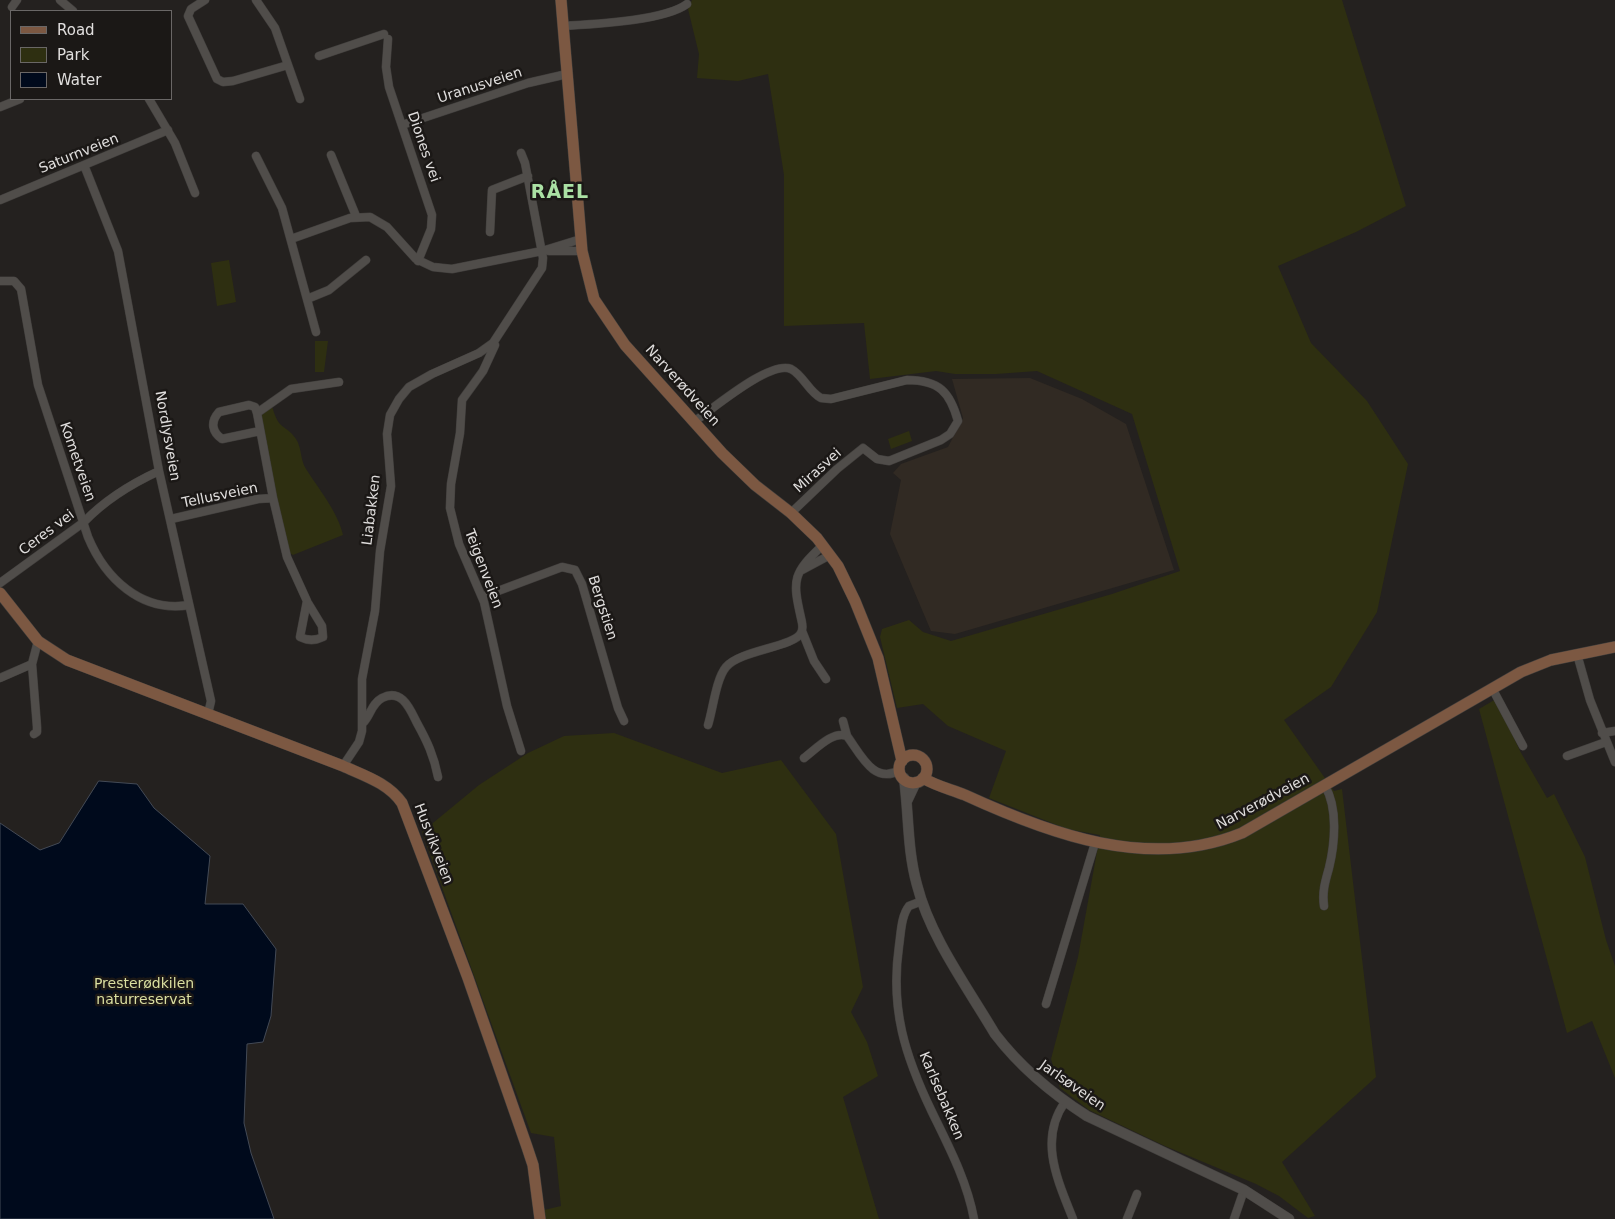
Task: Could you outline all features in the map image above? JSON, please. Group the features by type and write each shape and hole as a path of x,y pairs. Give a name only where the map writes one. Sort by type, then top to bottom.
{"main road":[{"name":"Narverødveien","path":"561,0 582,251 590,287 603,314 625,345 736,468 792,513 823,545 830,555 843,576 878,658 898,742 902,770"},
{"name":"Husvikveien","path":"2,598 38,641 67,660 344,766 384,785 395,793 402,803 468,978 527,1147 533,1165 540,1219"},
{"name":"Narverødveien","path":"902,770 922,776 936,786 943,785 1053,832 1095,842 1172,848 1217,843 1242,833 1492,688 1541,663 1615,647"},
{"name":"Narverødveien","path":"898,742 913,755 921,758 922,776"},
{"name":"Narverødveien","path":"902,770 913,755"}],"street":[{"path":"60,0 72,10"},
{"path":"205,0 192,9 188,16 217,79 223,82 233,81 288,65"},
{"path":"256,0 275,28 300,99"},
{"path":"563,26 655,15 681,9 687,4"},
{"name":"Diones vei","path":"319,56 386,36 386,72 432,215 431,229 418,261"},
{"name":"Uranusveien","path":"402,125 528,83 567,74"},
{"path":"0,107 18,100"},
{"path":"150,100 168,130 195,193"},
{"name":"Saturnveien","path":"0,200 168,130"},
{"name":"Liabakken","path":"344,766 359,742 363,722 362,679 375,611 380,551 391,486 387,434 390,415 399,399 409,387 432,374 479,353 493,343 541,272 544,261 528,176 521,153"},
{"path":"331,155 356,216"},
{"path":"256,156 277,195 316,332"},
{"name":"Nordlysveien","path":"84,165 118,251 160,471 211,701 208,714"},
{"path":"490,232 492,190 528,176"},
{"path":"291,239 356,216 370,217 383,223 409,254 418,261 433,267 452,269 542,252 581,239"},
{"path":"542,252 582,251"},
{"path":"307,299 329,290 366,260"},
{"name":"Kometveien","path":"0,281 14,281 21,289 38,384 96,554 109,574 125,589 160,605 178,607 189,605"},
{"name":"Teigenveien","path":"493,343 495,346 488,363 461,404 461,430 451,484 450,508 459,544 482,597 507,706 521,751"},
{"name":"Mirasvei","path":"695,421 758,376 780,368 790,368 821,398 831,399 885,384 920,380 941,389 952,401 958,422 950,434 941,440 889,461 877,459 863,448 837,469 792,513"},
{"path":"260,431 224,440 213,430 213,421 218,412 249,404 254,407 257,414 291,389 339,382"},
{"name":"Tellusveien","path":"257,414 287,557 308,603 322,626 323,637 319,639 310,640 300,637 308,603"},
{"name":"Ceres vei","path":"0,584 84,522 93,512 143,478 160,471"},
{"name":"Tellusveien","path":"171,519 258,499 274,498"},
{"path":"823,545 800,571 796,578 795,588 802,631 814,661 826,679"},
{"path":"800,571 830,555"},
{"name":"Bergstien","path":"482,597 562,567 575,570 582,584 618,708 624,721"},
{"path":"708,725 722,675 728,665 767,647 794,640 802,631"},
{"path":"34,734 38,732 32,664 38,641"},
{"path":"1577,654 1602,733 1615,762"},
{"path":"0,678 32,664"},
{"path":"1492,688 1523,746"},
{"name":"Liabakken","path":"363,722 378,700 390,696 401,698 410,706 431,747 438,777"},
{"name":"Narverødveien","path":"843,721 847,736 876,773 891,775 902,770"},
{"path":"1602,733 1615,730"},
{"path":"804,758 833,737 843,734 847,736"},
{"path":"1568,756 1606,742"},
{"name":"Jarlsøveien","path":"902,770 907,802 909,847 922,901 935,931 995,1034 1028,1073 1065,1102 1104,1125 1244,1190 1290,1219"},
{"name":"Jarlsøveien","path":"907,802 922,776"},
{"name":"Narverødveien","path":"1324,906 1323,886 1331,855 1333,813 1330,794 1325,786"},
{"path":"1046,1004 1095,842"},
{"name":"Karlsebakken","path":"922,901 909,906 903,917 896,976 897,1011 917,1078 965,1184 974,1219"},
{"path":"1065,1102 1053,1126 1050,1146 1057,1176 1073,1219"},
{"path":"1234,1219 1244,1190"},
{"path":"1127,1219 1137,1194"}],"shaded area":[{"path":"1030,378 1082,399 1126,424 1174,570 955,634 931,631 890,534 901,480 893,473 901,464 948,447 963,418 952,379"}],"green space":[{"path":"692,0 1342,0 1406,206 1356,232 1278,266 1311,343 1367,401 1408,464 1377,612 1331,687 1284,720 1334,791 1342,789 1376,1077 1282,1162 1315,1216 1308,1218 1279,1196 1256,1184 1165,1146 1089,1110 1060,1088 1051,1059 1078,957 1100,835 1067,829 989,798 1006,751 948,726 923,704 897,708 880,637 882,629 909,620 923,632 951,641 1112,594 1180,571 1132,414 1037,371 955,374 936,371 870,379 864,323 784,326 784,175 768,74 738,81 697,78 699,54 688,9"},
{"path":"229,260 236,302 217,306 211,263"},
{"path":"315,341 328,341 324,372 315,372"},
{"path":"272,406 277,420 296,439 304,465 332,509 343,535 293,555 288,552 260,416"},
{"path":"909,431 912,441 891,449 888,439"},
{"path":"1496,699 1520,751 1547,798 1554,794 1585,857 1606,940 1615,966 1615,1078 1592,1021 1567,1033 1479,709"},
{"path":"614,733 722,773 781,760 836,834 863,987 851,1012 867,1042 878,1076 843,1097 879,1219 546,1219 544,1210 561,1206 554,1137 531,1133 422,832 479,785 528,753 564,736"}],"water":[{"name":"Presterødkilen naturreservat","path":"99,781 137,784 154,808 210,856 205,904 243,904 276,949 271,1016 263,1042 247,1044 244,1123 251,1153 274,1219 0,1219 0,823 40,850 59,843"}],"district":[{"name":"RÅEL","path":"560,193"}]}
